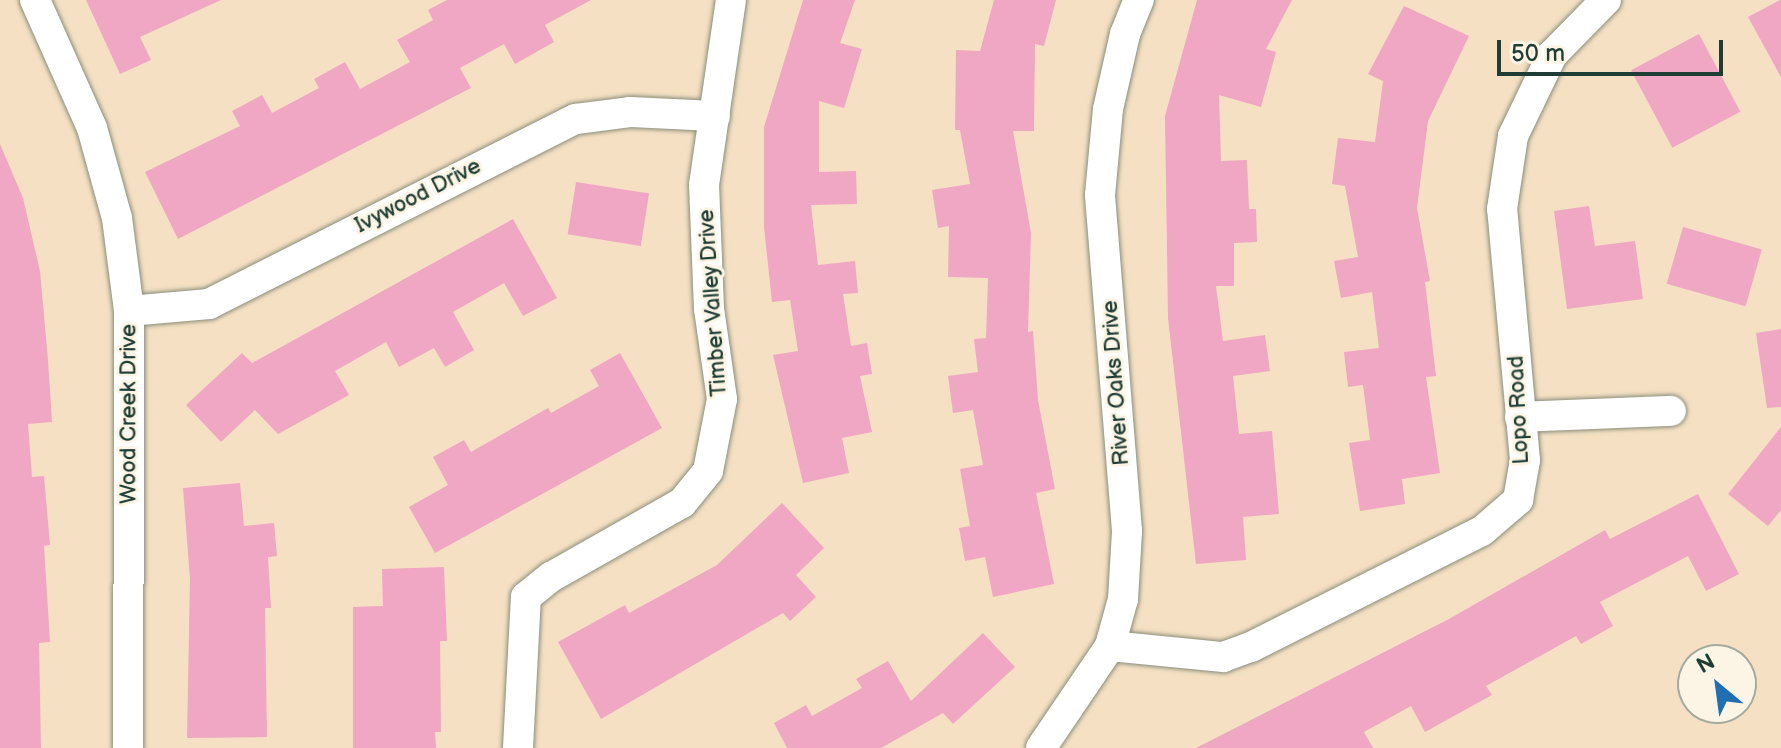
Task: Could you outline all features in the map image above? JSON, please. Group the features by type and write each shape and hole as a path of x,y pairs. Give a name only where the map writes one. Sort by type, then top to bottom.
{"street":[{"name":"Wood Creek Drive","path":"35,0 92,128 117,218 129,311 128,748"},
{"name":"Timber Valley Drive","path":"518,748 526,597 551,577 682,503 708,471 722,399 709,309 704,185 731,0"},
{"name":"River Oaks Drive","path":"1041,748 1110,646 1123,599 1127,531 1100,195 1108,109 1125,34 1139,0"},
{"name":"Lopo Road","path":"1110,646 1223,657 1482,531 1518,500 1525,460 1502,209 1513,136 1552,55 1606,0"},
{"name":"Ivywood Drive","path":"129,311 209,304 576,119 630,112 715,116"},
{"path":"1520,417 1671,411"}],"building":[{"path":"86,0 221,0 140,37 151,60 120,74"},
{"path":"447,0 591,0 545,25 554,42 515,64 504,44 460,68 471,88 178,239 145,172 240,126 232,111 262,95 272,113 319,88 314,79 345,62 360,89 410,62 397,40 433,20 428,10"},
{"path":"803,0 855,0 840,43 862,49 844,108 819,101 819,172 856,171 857,204 811,205 818,265 855,261 858,293 843,294 851,346 867,343 872,374 860,376 872,432 842,438 849,473 803,483 773,355 798,351 790,300 772,302 764,227 764,127"},
{"path":"994,0 1056,0 1044,46 1035,44 1034,131 1013,131 1031,233 1028,332 1033,331 1038,400 1055,489 1036,493 1054,584 993,597 985,557 965,561 959,528 970,526 960,469 983,465 973,410 953,413 948,376 978,372 974,339 986,338 988,278 948,277 949,226 938,228 932,190 970,184 960,130 955,130 956,50 980,51"},
{"path":"1197,0 1292,0 1266,49 1276,52 1261,107 1219,95 1221,161 1247,160 1249,209 1256,209 1257,242 1234,243 1234,286 1216,286 1223,341 1265,335 1270,371 1233,376 1239,434 1272,431 1279,514 1243,517 1246,560 1196,564 1168,318 1165,116"},
{"path":"1781,0 1781,77 1748,17"},
{"path":"1404,6 1469,36 1428,121 1417,208 1430,281 1425,282 1436,376 1426,377 1440,473 1402,479 1405,504 1360,511 1349,443 1370,440 1363,385 1348,387 1344,352 1379,348 1372,292 1341,298 1334,261 1358,257 1345,186 1332,184 1338,138 1375,142 1383,81 1368,74"},
{"path":"1699,34 1740,112 1672,148 1631,70"},
{"path":"0,144 23,198 40,271 48,360 52,422 28,424 32,477 44,476 50,545 44,546 50,642 39,643 41,748 0,748"},
{"path":"576,182 649,194 641,246 568,234"},
{"path":"1589,206 1595,246 1635,241 1643,299 1567,309 1554,211"},
{"path":"513,219 557,298 523,316 504,283 453,312 474,350 445,367 434,348 399,367 386,342 335,371 349,395 278,434 255,410 221,442 186,405 242,353 252,363"},
{"path":"1683,227 1762,250 1746,306 1667,284"},
{"path":"1781,329 1781,407 1767,408 1756,333"},
{"path":"620,353 662,428 435,553 409,507 448,485 433,457 464,440 471,452 548,408 551,413 599,386 590,370"},
{"path":"1781,427 1781,510 1768,526 1728,494"},
{"path":"240,483 244,526 274,523 277,556 268,557 271,608 265,608 267,737 187,738 190,579 183,488"},
{"path":"1698,494 1739,574 1706,591 1688,556 1600,602 1613,626 1581,644 1576,636 1486,686 1492,695 1425,732 1411,706 1364,732 1373,748 1196,748 1449,619 1605,530 1610,539"},
{"path":"782,503 824,548 796,575 816,597 790,621 783,613 601,719 558,642 625,605 629,613 717,565"},
{"path":"444,567 447,641 440,641 441,732 435,732 436,748 353,748 353,607 383,606 382,569"},
{"path":"983,633 1015,667 953,724 943,713 881,748 787,748 774,723 806,705 812,716 862,688 856,679 888,661 911,701"}]}
